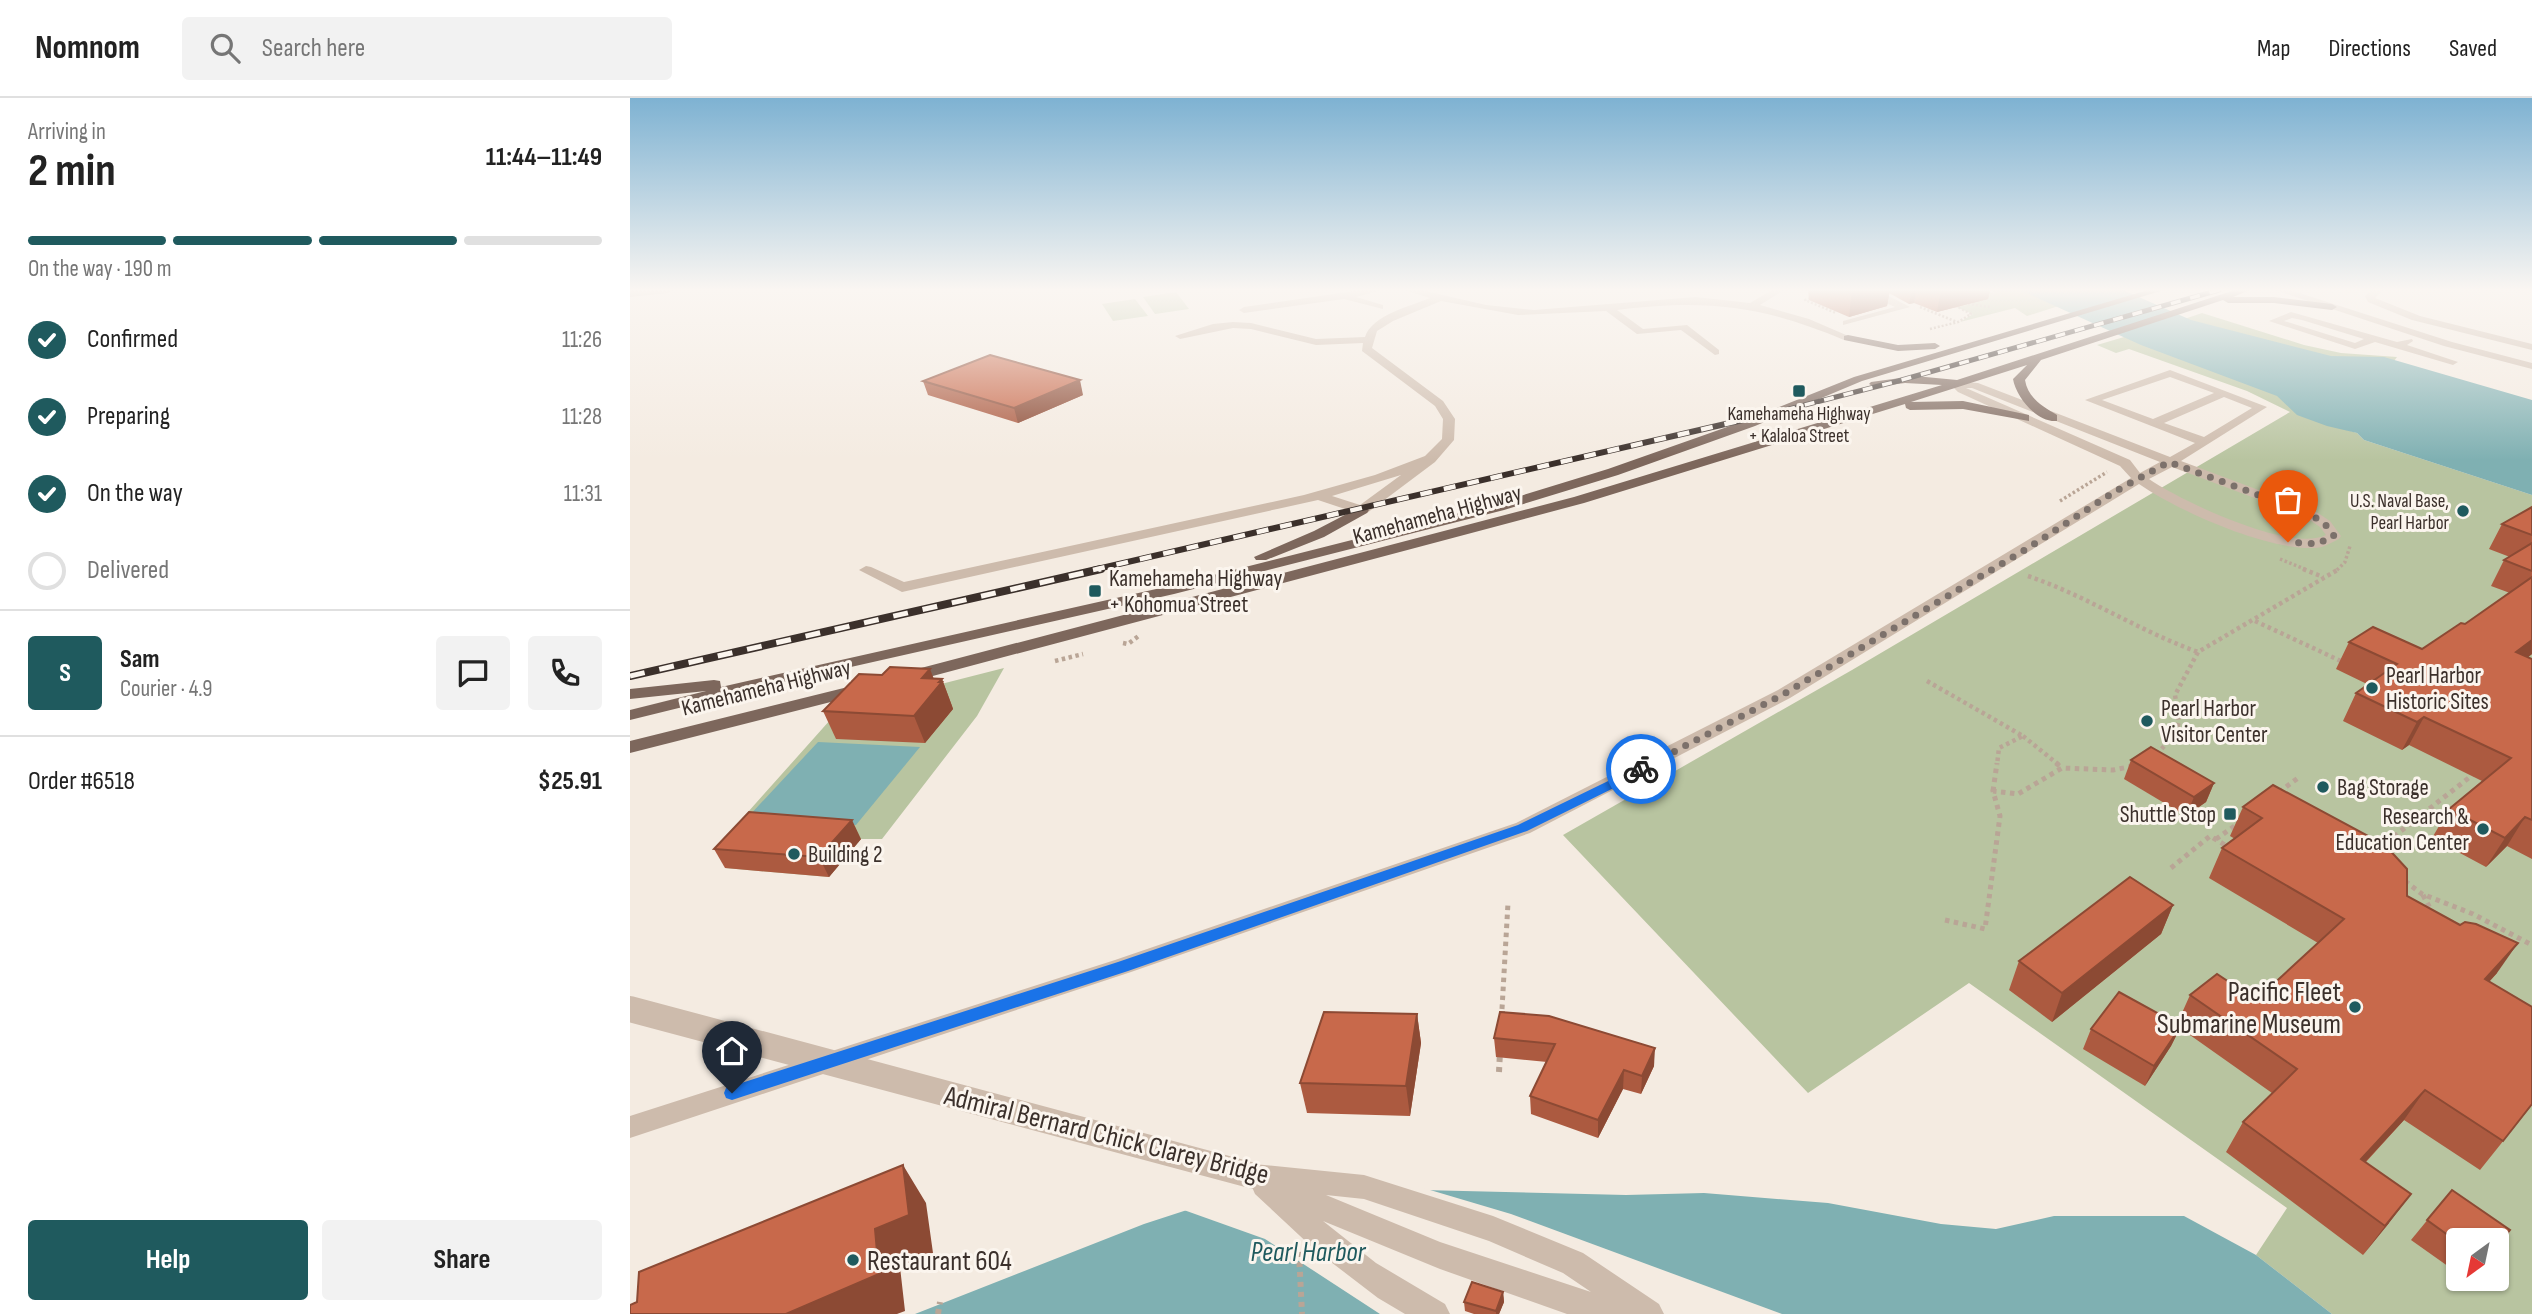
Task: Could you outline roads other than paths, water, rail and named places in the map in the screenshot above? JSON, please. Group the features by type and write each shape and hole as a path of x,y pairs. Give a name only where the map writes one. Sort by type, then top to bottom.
{"main road":[{"path":"1858,379 1875,369 1874,357 1861,347"},
{"path":"1892,347 1920,349 1929,347"},
{"name":"Kamehameha Highway","path":"630,715 780,678 1174,589 1499,507 1613,472 1800,404 1858,379 1964,347"},
{"path":"1955,383 1943,374 1942,364 1980,347"},
{"name":"Kamehameha Highway","path":"630,747 1579,500 1882,408 2070,347"},
{"path":"2038,358 2018,379 2019,387 2024,397 2053,418"},
{"path":"1800,404 1897,379 1955,383"},
{"path":"1882,408 1963,405 2025,418"},
{"path":"1174,589 1218,570 1279,551 1362,510"},
{"path":"630,694 780,678"},
{"path":"630,759 705,728"}],"street":[{"path":"1318,496 1362,510 1430,459 1448,440 1449,421 1446,413 1426,394 1380,362 1366,347"},
{"path":"1708,347 1715,352"},
{"path":"2401,347 2453,362"},
{"path":"2461,347 2532,366"},
{"path":"2491,347 2532,358"},
{"path":"630,1127 1123,967 1522,828 1784,694 2028,548 2137,478 2205,442 2261,407 2170,373 2091,400 2205,442"},
{"path":"1955,383 1974,385 2053,418 2310,514 2325,524 2334,536 2317,544 2288,542 2254,533 2159,493 2137,478 2126,463 1962,390 1955,383"},
{"path":"2152,423 2224,393"},
{"path":"866,570 902,587 1318,496 1380,478 1430,459"},
{"name":"Admiral Bernard Chick Clarey Bridge","path":"630,1009 1254,1176 1364,1187 1493,1229 1573,1263 1649,1314"},
{"path":"1254,1176 1314,1233 1405,1299 1435,1314"},
{"path":"1254,1176 1349,1220 1497,1279 1618,1314"}],"water":[{"path":"2146,347 2295,347 2331,356 2384,357 2532,400 2532,495 2364,440 2357,433 2297,415 2277,396"},
{"path":"818,742 920,747 856,825 746,819"},
{"name":"Pearl Harbor","path":"1296,1187 1626,1195 1704,1193 1828,1203 1941,1224 1996,1229 2054,1216 2184,1216 2256,1255 2332,1314 915,1314 1144,1224 1187,1210"}],"railway":[{"path":"1766,415 2019,347"},
{"path":"1093,570 1773,413"},
{"path":"630,676 1101,569"}],"place":[{"name":"Kamehameha Highway + Kalaloa Street","path":"1799,391"},
{"name":"U.S. Naval Base, Pearl Harbor","path":"2463,511"},
{"name":"Kamehameha Highway + Kohomua Street","path":"1095,591"},
{"name":"Pearl Harbor Historic Sites","path":"2372,688"},
{"name":"Pearl Harbor Visitor Center","path":"2147,721"},
{"name":"Bag Storage","path":"2323,787"},
{"name":"Shuttle Stop","path":"2230,814"},
{"name":"Research & Education Center","path":"2483,829"},
{"name":"Building 2","path":"794,854"},
{"name":"Pacific Fleet Submarine Museum","path":"2355,1007"},
{"name":"Restaurant 604","path":"853,1260"}]}
